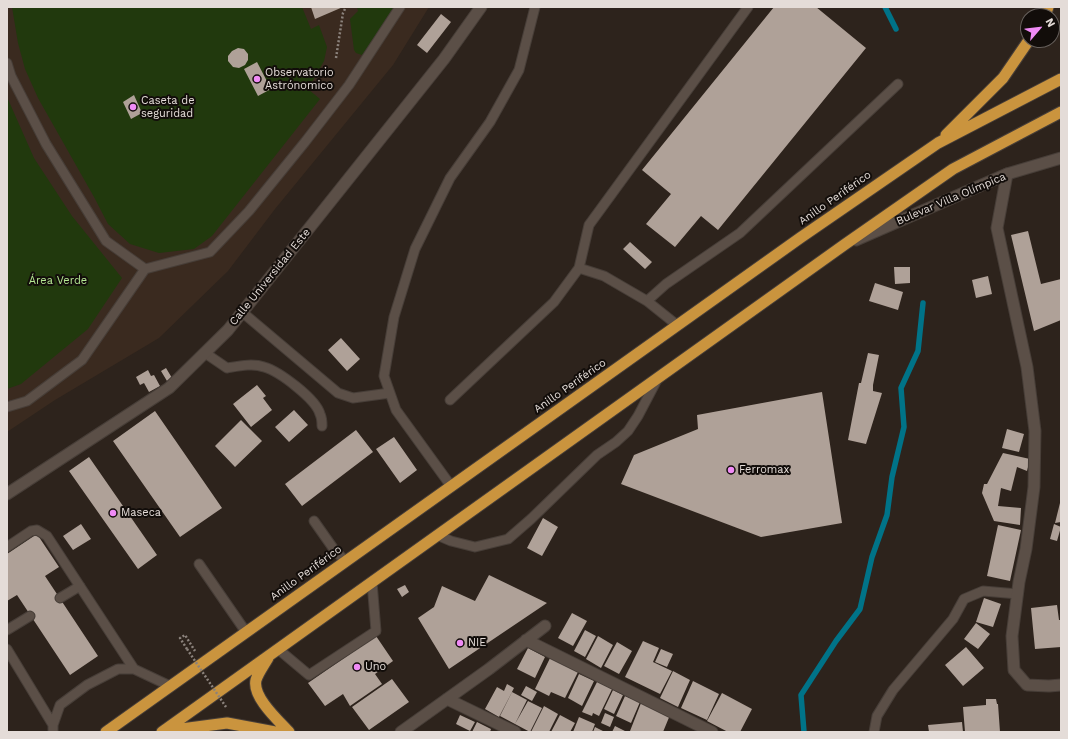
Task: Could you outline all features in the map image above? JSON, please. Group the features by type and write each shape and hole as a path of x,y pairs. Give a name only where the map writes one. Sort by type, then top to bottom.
{"highway":[{"path":"938,142 1003,78 1024,48"},
{"name":"Anillo Periférico","path":"106,732 677,325 938,142 1061,79"},
{"path":"163,731 844,245 953,169 1061,112"},
{"path":"269,656 256,681 257,694 272,714 290,732"},
{"path":"163,731 227,723 275,732"}],"street":[{"name":"Calle Universidad Este","path":"7,494 169,388 228,330 444,59 482,7"},
{"name":"Bulevar Villa Olímpica","path":"844,245 1007,174 1061,158"},
{"path":"1007,174 997,228 1027,367 1035,431 1034,488 1012,636 1014,670 1027,685 1061,685"},
{"path":"401,732 447,700 545,626"},
{"path":"526,640 712,732"},
{"path":"447,700 515,732"}],"lane":[{"path":"7,407 28,401 82,360 145,269 210,252 249,211 310,135 349,84 400,7"},
{"path":"451,486 396,410 384,376 394,318 415,249 450,178 490,122 519,70 535,7"},
{"path":"450,400 554,302 579,268 589,225 748,7"},
{"path":"7,63 11,76 46,144 106,241 145,269"},
{"path":"647,301 666,284 740,233 898,84"},
{"path":"579,268 604,276 647,301 677,325"},
{"path":"242,312 338,393 353,398 390,393"},
{"path":"205,353 227,368 250,365 265,367 287,379 310,398 320,413 322,426"},
{"path":"437,535 451,541 475,547 508,539 531,519 597,455 616,442 628,431 638,416 658,378"},
{"path":"314,521 333,548 346,561"},
{"path":"7,547 31,531 37,530 43,532 134,669"},
{"path":"199,564 246,632"},
{"path":"278,649 309,675 376,631 372,582"},
{"path":"60,598 80,586"},
{"path":"874,732 877,716 893,690 953,619 964,599 983,591 1018,594"},
{"path":"7,630 30,616"},
{"path":"7,649 53,729"},
{"path":"53,729 60,704 87,685 118,669 134,669 170,686"}],"path":[{"path":"336,58 342,13 346,7"},
{"path":"191,645 185,634 180,638 226,707"}],"shaded area":[{"path":"7,7 429,7 393,65 275,209 228,271 159,338 55,400 7,432"}],"green space":[{"path":"12,7 302,7 311,29 319,25 327,47 324,61 308,89 320,99 212,236 194,249 159,253 130,244 108,224 38,98 25,69 18,43"},
{"path":"357,7 394,7 386,22 362,55 356,53 354,50 350,19 358,11"},
{"name":"Área Verde","path":"7,97 34,158 72,216 122,278 88,329 21,384 7,389"}],"building":[{"path":"311,7 343,7 315,19"},
{"path":"774,7 816,7 866,48 718,230 701,216 675,247 646,224 671,194 642,170"},
{"path":"441,14 451,22 427,53 417,45"},
{"name":"Observatorio Astrónomico","path":"238,48 244,49 248,54 248,60 245,65 239,68 233,67 228,61 228,56 232,51"},
{"name":"Observatorio Astrónomico","path":"257,62 271,89 258,96 244,69"},
{"name":"Caseta de seguridad","path":"134,95 142,113 131,119 123,102"},
{"path":"1028,231 1041,284 1061,279 1061,320 1034,331 1011,235"},
{"path":"630,242 652,262 645,269 623,249"},
{"path":"894,267 910,267 910,283 895,284"},
{"path":"988,276 992,294 976,298 972,280"},
{"path":"875,283 903,292 898,310 869,301"},
{"path":"341,338 360,359 347,371 328,350"},
{"path":"868,353 879,355 873,391 882,393 866,444 848,440 859,383 861,383"},
{"path":"166,368 172,378 167,381 161,371"},
{"path":"148,370 151,376 154,375 160,386 149,392 144,383 140,385 136,377"},
{"path":"257,385 266,396 263,398 272,410 251,427 233,404"},
{"name":"Ferromax","path":"822,392 842,523 761,537 621,484 634,455 698,429 697,415"},
{"path":"294,410 308,425 289,442 275,427"},
{"path":"155,411 222,508 180,537 113,441"},
{"path":"241,420 262,441 235,467 215,446"},
{"path":"1007,429 1024,434 1019,452 1002,448"},
{"path":"356,430 373,452 302,506 285,484"},
{"path":"394,437 417,470 400,483 376,449"},
{"path":"1003,453 1030,459 1027,471 1017,467 1011,491 1001,488 998,506 1021,508 1020,525 994,521 982,493 984,484 987,484"},
{"name":"Maseca","path":"89,457 157,555 138,569 69,471"},
{"path":"1060,503 1061,522 1055,523"},
{"path":"543,518 558,527 542,556 527,548"},
{"path":"81,524 91,539 73,550 63,536"},
{"path":"1054,524 1061,527 1057,541 1050,539"},
{"path":"998,525 1021,530 1010,581 987,576"},
{"path":"37,534 59,567 45,576 98,656 70,675 17,595 7,601 7,554"},
{"name":"NIE","path":"489,575 547,603 449,669 418,618 434,607 442,586 475,601"},
{"path":"405,585 409,592 402,597 397,589"},
{"path":"984,598 1001,604 993,627 976,622"},
{"path":"1057,605 1059,620 1061,620 1061,647 1035,649 1031,608"},
{"path":"572,613 587,621 573,646 558,638"},
{"path":"976,623 990,634 978,649 964,639"},
{"path":"585,630 596,636 585,657 574,651"},
{"name":"Uno","path":"376,636 393,661 375,674 382,684 350,706 343,694 325,706 308,683"},
{"path":"598,636 613,645 601,668 586,659"},
{"path":"643,641 659,648 653,662 672,671 660,694 625,677"},
{"path":"617,642 632,651 619,674 604,666"},
{"path":"966,647 984,668 963,686 945,665"},
{"path":"528,648 545,657 535,678 517,669"},
{"path":"661,649 673,654 667,667 655,662"},
{"path":"552,654 580,668 565,698 551,692 549,696 535,689"},
{"path":"673,671 690,680 678,707 660,698"},
{"path":"579,674 594,681 582,706 568,698"},
{"path":"599,678 614,685 599,716 593,713 592,716 582,712"},
{"path":"392,679 409,702 369,730 352,707"},
{"path":"693,681 719,694 707,720 681,708"},
{"path":"507,684 514,688 499,717 485,709 497,687 504,691"},
{"path":"526,686 537,692 532,701 521,695"},
{"path":"613,690 623,695 614,714 604,709"},
{"path":"512,692 527,700 515,724 500,716"},
{"path":"722,693 752,709 740,732 728,732 707,721"},
{"path":"625,696 640,702 631,723 616,716"},
{"path":"986,699 996,699 998,704 1000,732 965,732 963,707 986,705"},
{"path":"528,701 542,708 530,732 515,724"},
{"path":"641,703 670,715 663,732 630,731"},
{"path":"544,706 558,714 549,732 531,732"},
{"path":"605,713 614,717 610,727 601,723"},
{"path":"460,715 475,722 470,731 456,724"},
{"path":"560,715 575,723 570,732 551,732"},
{"path":"579,717 595,724 592,732 573,732"},
{"path":"477,722 491,729 490,732 472,732"},
{"path":"962,722 963,732 929,732 928,725"},
{"path":"615,726 627,732 612,732"},
{"path":"595,727 605,732 593,732"}],"waterway":[{"path":"885,7 896,29"},
{"path":"804,732 801,695 836,641 860,609 872,557 887,515 892,477 904,427 901,388 918,351 923,303"}],"place":[{"name":"Observatorio Astrónomico","path":"257,79"},
{"name":"Caseta de seguridad","path":"133,107"},
{"name":"Ferromax","path":"731,470"},
{"name":"Maseca","path":"113,513"},
{"name":"NIE","path":"460,643"},
{"name":"Uno","path":"357,667"}]}
